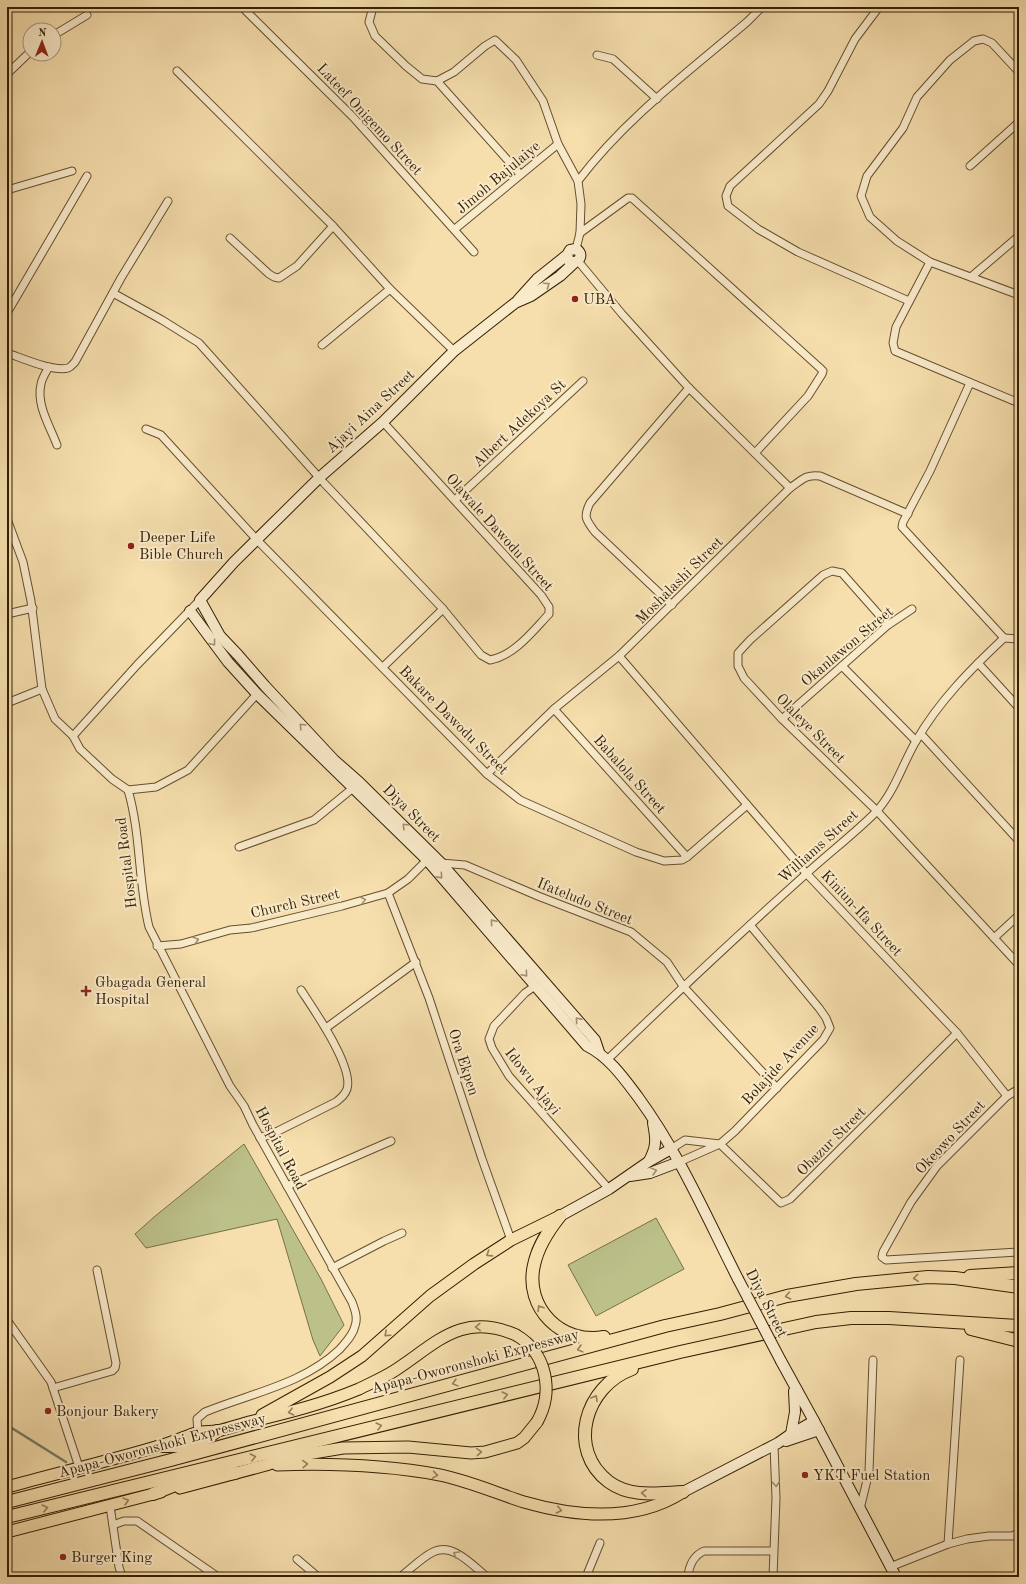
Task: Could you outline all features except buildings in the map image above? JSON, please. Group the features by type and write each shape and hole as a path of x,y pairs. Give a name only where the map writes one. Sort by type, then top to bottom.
{"highway":[{"path":"560,1216 537,1253 532,1278 536,1302 543,1313 554,1325 566,1332 581,1337 596,1339 664,1326"},
{"path":"955,1278 1019,1273"},
{"name":"Apapa-Oworonshoki Expressway","path":"7,1502 167,1461 664,1326 720,1314 786,1296 856,1284 928,1277 955,1278"},
{"path":"955,1278 1019,1287"},
{"name":"Apapa-Oworonshoki Expressway","path":"7,1517 680,1352 816,1322 851,1318 889,1318 931,1321"},
{"path":"931,1321 1019,1326"},
{"path":"931,1321 1019,1341"},
{"path":"680,1352 628,1370 606,1384 591,1405 585,1429 585,1442 593,1463 609,1482 631,1492 643,1494 683,1492"},
{"path":"167,1461 194,1447 217,1431"},
{"path":"160,1446 194,1447 224,1445"},
{"path":"153,1494 226,1464"},
{"path":"149,1482 235,1473"}],"main road":[{"path":"515,303 537,280 567,255 570,250 576,249 581,256 577,262 569,261 567,255"},
{"name":"Ajayi Aina Street","path":"200,600 234,562 320,477 383,422 454,351 515,303 531,296 577,262"},
{"name":"Diya Street","path":"200,600 220,636 334,760 360,782 441,863 595,1040 599,1052"},
{"name":"Diya Street","path":"190,611 228,662 257,694 427,860 587,1046 599,1052 621,1074 652,1117 679,1162 794,1387 816,1425 896,1577"},
{"path":"648,1162 655,1150 656,1139 652,1117"},
{"path":"245,1423 296,1396 362,1356 430,1296 474,1264 511,1240 560,1216 608,1189 648,1162 671,1149"},
{"path":"628,1176 650,1173 679,1162"},
{"path":"7,1532 266,1465 290,1457 343,1448 408,1447 471,1453 485,1452 508,1447 524,1438 537,1422 543,1411 546,1398 544,1372 538,1356 525,1340 505,1330 478,1326 454,1332 435,1342 392,1372 374,1382 328,1401 300,1410 245,1423"},
{"path":"791,1434 795,1412 794,1387"},
{"name":"Apapa-Oworonshoki Expressway","path":"7,1487 160,1446 198,1433 217,1431 245,1423"},
{"path":"266,1465 359,1464 402,1469 442,1476 485,1488 523,1501 562,1511 592,1514 622,1514 672,1499 776,1444 816,1425"},
{"path":"776,1444 791,1434 816,1425"}],"street":[{"path":"373,7 369,22 375,36 406,66 422,79 437,81 454,72 485,46 495,40 516,60 543,100 558,144 578,181 581,204 580,233 576,249"},
{"path":"578,181 591,164 624,128 747,22 762,7"},
{"path":"879,7 855,39 828,92 819,104 730,186 726,196 728,206 758,229 798,252 909,301"},
{"name":"Lateef Onigemo Street","path":"245,8 353,117 455,229 474,252"},
{"path":"62,30 87,15"},
{"path":"1019,72 992,43 983,39 974,41 950,60 917,97 903,128 867,176 861,196 870,217 897,241 930,262 1019,295"},
{"path":"597,55 613,59 657,99"},
{"path":"7,74 22,60"},
{"path":"177,71 333,226 390,290 454,351"},
{"path":"437,81 520,174"},
{"path":"970,166 1019,122"},
{"name":"Jimoh Bajulaiye","path":"455,229 558,144"},
{"path":"7,190 72,171"},
{"path":"7,313 87,176"},
{"path":"580,233 628,198 632,198 823,371 808,396 755,453"},
{"path":"7,353 49,367 62,369 70,368 168,201"},
{"path":"230,238 269,274 274,278 279,278 297,266 333,226"},
{"path":"971,277 1019,236"},
{"path":"577,262 689,388 790,488"},
{"path":"930,262 896,327 893,343 895,351 1019,402"},
{"path":"322,345 390,290"},
{"name":"Olawale Dawodu Street","path":"113,293 162,320 199,343 320,477 443,609 481,655 490,660 500,658 515,649 549,614 548,607 540,595 383,422"},
{"path":"49,367 41,384 40,399 45,416 57,445"},
{"name":"Albert Adekoya St","path":"455,500 583,381"},
{"path":"970,383 930,471 908,514 902,522 903,529 1004,638 1019,639"},
{"path":"672,605 595,532 586,521 586,512 590,503 689,388"},
{"name":"Bakare Dawodu Street","path":"146,429 161,436 256,540 487,774 520,800 636,852 664,861 682,860 746,805"},
{"name":"Moshalashi Street","path":"487,774 554,709 619,656 790,488 811,474 820,476 908,514"},
{"path":"8,524 23,562 32,608 42,689 55,719 73,736 80,749 112,780 128,790 156,787 188,770 257,694"},
{"name":"Olaleye Street","path":"888,625 842,573 832,571 823,575 750,640 738,653 738,666 744,678 782,719 877,810 1019,965"},
{"path":"73,736 137,665 200,600"},
{"path":"7,614 32,608"},
{"name":"Okanlawon Street","path":"782,719 888,625 912,608"},
{"path":"383,667 443,609"},
{"name":"Williams Street","path":"607,1060 683,986 806,873 862,826 894,788 916,741 944,699 1004,638"},
{"name":"Kiniun-Ifa Street","path":"619,656 806,873 957,1033 1007,1096"},
{"path":"978,663 1019,708"},
{"path":"842,666 916,741"},
{"path":"7,703 42,689"},
{"name":"Babalola Street","path":"554,709 687,856"},
{"path":"921,734 1019,841"},
{"path":"239,847 314,820 353,788"},
{"name":"Hospital Road","path":"128,790 133,807 144,908 149,927 157,946 230,1086 244,1106 260,1138 352,1302 356,1312 356,1325 353,1333 345,1344 329,1358 292,1381 205,1412 197,1419 198,1433"},
{"name":"Church Street","path":"157,946 181,944 230,930 251,928 388,893 408,879 427,860"},
{"name":"Ifateludo Street","path":"441,863 465,865 538,896 631,932 667,962 683,986 777,1088"},
{"name":"Ora Ekpen","path":"388,893 432,1005 482,1159 511,1240"},
{"path":"994,938 1019,915"},
{"name":"Bolajide Avenue","path":"679,1162 720,1144 823,1040 830,1028 826,1018 750,925"},
{"path":"326,1028 416,962"},
{"name":"Idowu Ajayi","path":"535,986 525,993 494,1026 489,1039 492,1048 509,1076 608,1189"},
{"path":"260,1138 278,1131 336,1102 343,1097 348,1088 347,1072 326,1028 301,990"},
{"name":"Obazur Street","path":"720,1144 781,1203 790,1199 957,1033"},
{"name":"Okeowo Street","path":"1019,1089 1007,1096 938,1166 911,1202 883,1252 882,1257 886,1260 1019,1252"},
{"path":"671,1149 685,1140 720,1144"},
{"path":"287,1186 390,1141"},
{"path":"332,1268 402,1233"},
{"path":"53,1388 112,1371 115,1368 116,1363 97,1270"},
{"path":"7,1320 51,1382 79,1467"},
{"path":"860,1509 868,1472 873,1360"},
{"path":"948,1544 960,1360"},
{"path":"773,1577 776,1498 776,1444"},
{"path":"110,1506 119,1567 122,1577"},
{"path":"113,1525 124,1521 137,1521 218,1577"},
{"path":"890,1567 948,1544 967,1539 989,1536 1012,1536 1019,1533"},
{"path":"586,1577 600,1543"},
{"path":"400,1577 433,1552 449,1550 456,1552 487,1577"},
{"path":"688,1577 692,1561 696,1554 704,1551 773,1551"},
{"path":"297,1559 318,1577"},
{"path":"115,1577 119,1567"}],"green space":[{"path":"244,1144 321,1279 344,1325 320,1356 313,1340 277,1219 146,1248 135,1234"},
{"path":"656,1218 684,1269 596,1316 568,1265"}],"waterway":[{"path":"7,1425 66,1462"}],"place":[{"name":"UBA","path":"575,299"},
{"name":"Deeper Life Bible Church","path":"131,546"},
{"name":"Gbagada General Hospital","path":"86,991"},
{"name":"Bonjour Bakery","path":"48,1411"},
{"name":"YKT Fuel Station","path":"805,1475"},
{"name":"Burger King","path":"63,1557"}]}
